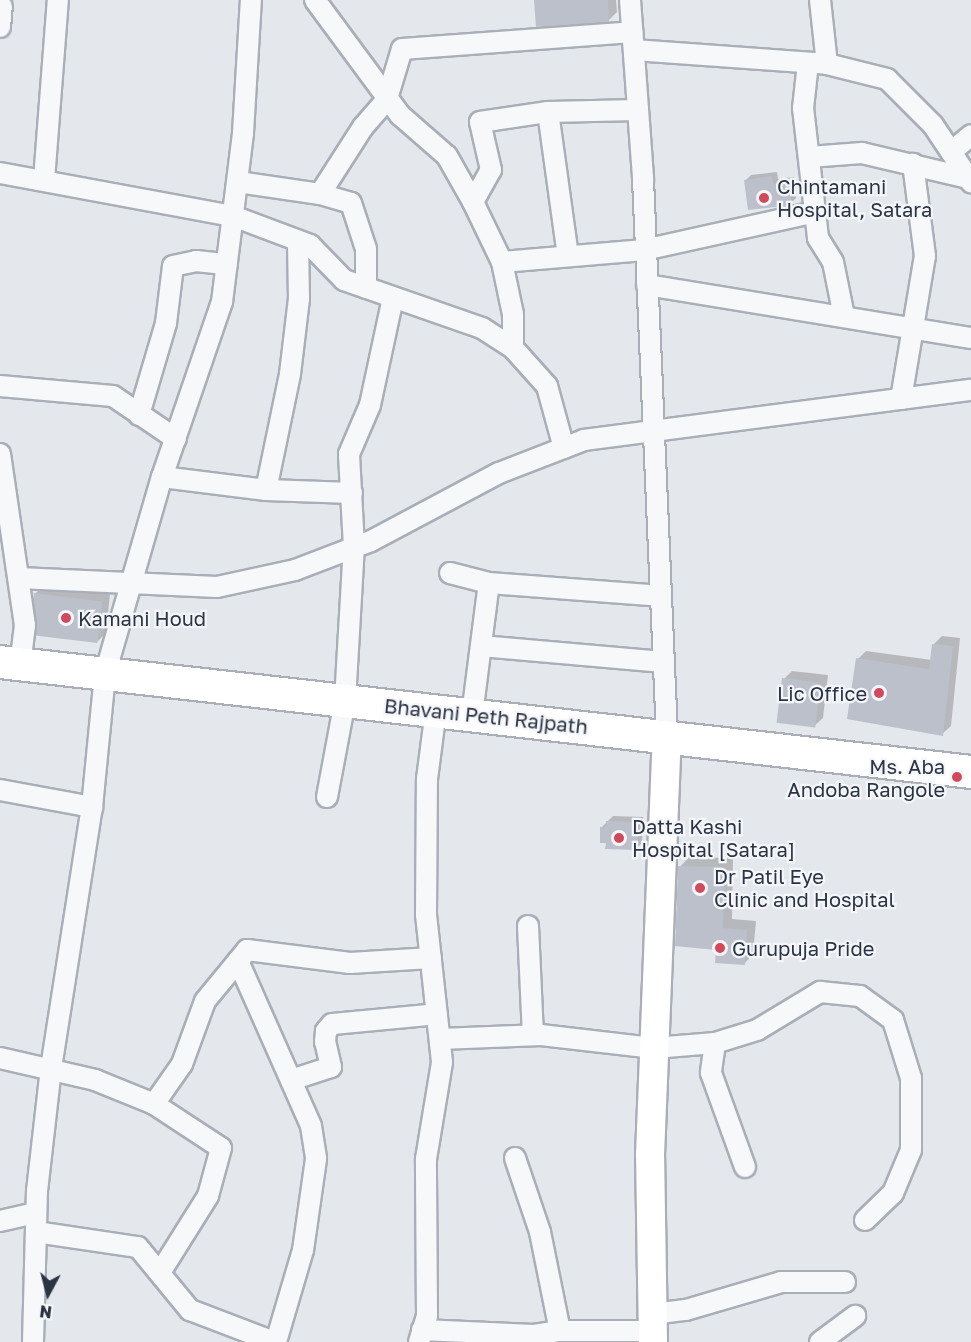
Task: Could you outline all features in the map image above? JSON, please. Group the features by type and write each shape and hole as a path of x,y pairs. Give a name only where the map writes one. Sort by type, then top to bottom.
{"main road":[{"name":"Bhavani Peth Rajpath","path":"10,663 971,772"},
{"path":"652,1329 650,1155 667,736"}],"street":[{"path":"44,180 58,0"},
{"path":"33,1342 35,1223 51,1068 92,807 105,674 162,477 177,439 222,302 238,182 251,0"},
{"path":"315,0 387,99 447,156 473,202 502,262 513,314 513,348"},
{"path":"630,0 647,285 667,736"},
{"path":"822,1 818,63 803,108 818,237 833,262 844,316"},
{"path":"0,27 5,4"},
{"path":"320,194 363,127 387,99 402,49 633,41 818,63 887,79 933,125 969,180"},
{"path":"473,202 491,170 480,122 548,112 638,110"},
{"path":"548,112 568,256"},
{"path":"951,152 971,135"},
{"path":"808,157 862,153 913,164 969,180"},
{"path":"901,399 925,256 913,164"},
{"path":"0,173 233,216 310,245 344,280 482,328 513,348 547,386 564,448"},
{"path":"238,182 320,194 351,203 366,249 366,288"},
{"path":"502,262 644,250 815,212"},
{"path":"266,490 290,374 299,299 298,241"},
{"path":"139,415 166,323 172,266 196,261 227,264"},
{"path":"647,285 971,338"},
{"path":"327,796 345,700 354,547 349,454 370,405 393,298"},
{"path":"0,386 112,396 177,439"},
{"path":"19,578 217,588 295,570 354,547 499,474 584,440 971,390"},
{"path":"0,458 25,625 10,663"},
{"path":"162,477 266,490 352,493"},
{"path":"450,573 489,583 660,596"},
{"path":"472,715 489,583"},
{"path":"481,646 663,662"},
{"path":"436,710 427,779 426,914 442,1062 426,1159 427,1316 421,1336 534,1335 560,1330 652,1329 686,1310 781,1282 845,1282"},
{"path":"0,790 92,807"},
{"path":"528,926 533,1035"},
{"path":"154,1104 182,1064 205,1001 247,950 350,963 431,958"},
{"path":"0,1221 35,1223 138,1247 161,1271 190,1310 228,1334 275,1342 289,1308 315,1183 316,1159 311,1126 238,961"},
{"path":"440,1039 533,1035 654,1048 715,1043 757,1030 820,992 860,996 893,1020 910,1078 912,1150 893,1193 866,1220"},
{"path":"291,1080 331,1067 326,1031 332,1024 437,1014"},
{"path":"715,1043 711,1073 745,1167"},
{"path":"0,1058 51,1068 154,1104 221,1148 208,1196 161,1271"},
{"path":"514,1158 540,1232 560,1330"},
{"path":"820,1342 855,1316"}],"building":[{"path":"534,0 608,0 609,22 536,27"},
{"path":"772,176 773,184 789,182 792,205 748,210 744,180"},
{"name":"Kamani Houd","path":"34,593 102,601 97,643 29,635"},
{"path":"932,644 953,646 943,736 847,719 856,658 929,669"},
{"path":"782,678 821,683 815,727 777,723"},
{"path":"606,821 638,822 637,850 605,849 606,843 600,843 600,827 606,827"},
{"path":"678,866 724,867 723,928 747,930 745,965 715,963 716,950 675,946"}],"place":[{"name":"Chintamani Hospital, Satara","path":"764,198"},
{"name":"Kamani Houd","path":"66,618"},
{"name":"Lic Office","path":"879,693"},
{"name":"Ms. Aba Andoba Rangole","path":"957,777"},
{"name":"Datta Kashi Hospital [Satara]","path":"619,838"},
{"name":"Dr Patil Eye Clinic and Hospital","path":"700,888"},
{"name":"Gurupuja Pride","path":"720,948"}]}
